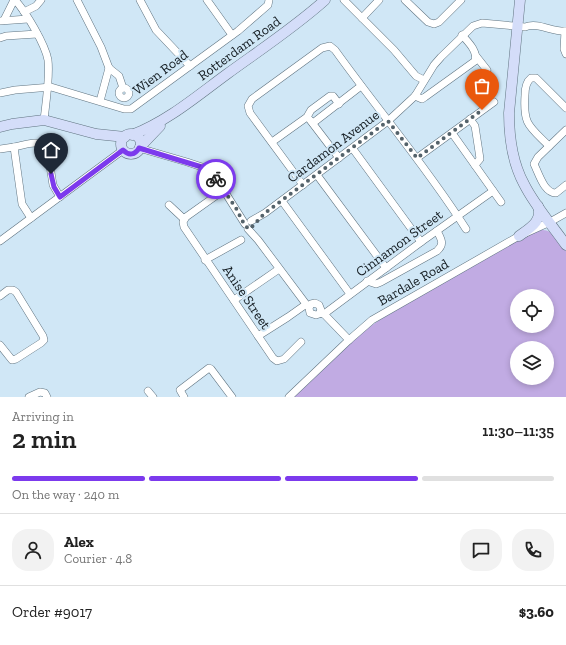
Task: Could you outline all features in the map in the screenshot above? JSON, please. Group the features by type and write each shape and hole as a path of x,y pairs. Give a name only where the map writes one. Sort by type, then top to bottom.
{"street":[{"path":"24,12 36,6 41,0"},
{"path":"77,0 109,68 119,76 122,88"},
{"path":"140,0 156,30 190,66"},
{"path":"207,0 232,35"},
{"name":"Wien Road","path":"0,93 47,87 131,109 232,35 268,5 269,0"},
{"name":"Rotterdam Road","path":"129,136 147,129 168,117 326,0"},
{"path":"344,0 396,53 414,74 424,80"},
{"path":"362,18 379,0"},
{"path":"405,0 426,20 434,24 439,22 461,0"},
{"path":"520,0 521,27 509,113 510,141 513,155 523,183 566,245"},
{"path":"2,20 17,1 37,34 48,59 44,120"},
{"path":"2,20 28,19"},
{"name":"Cardamon Avenue","path":"249,225 388,121 415,96 424,80 441,57 473,26 480,23 521,27 530,26 541,29 566,31"},
{"path":"566,31 564,49 566,54"},
{"path":"0,38 6,36 37,34"},
{"path":"462,35 487,70"},
{"path":"303,185 250,113 248,108 252,99 322,48 330,46 417,158 466,228"},
{"path":"415,96 422,99 426,98 471,65 475,61 476,56"},
{"path":"100,101 109,68"},
{"path":"549,146 529,126 525,118 525,90 528,81 532,78 536,78 566,108"},
{"path":"313,123 361,86"},
{"path":"272,142 307,117 311,110 330,96 333,96 339,104"},
{"path":"417,158 494,102"},
{"name":"Rotterdam Road","path":"140,147 168,117"},
{"path":"307,117 339,158"},
{"path":"470,119 475,126 480,160 475,165"},
{"path":"0,127 44,120 96,134 129,136 138,139 140,147"},
{"path":"566,130 535,162 535,166 548,191 556,193 566,185"},
{"path":"452,133 501,202"},
{"path":"96,134 128,154 136,152 140,147"},
{"path":"122,149 121,142 129,136"},
{"path":"0,149 38,143 47,147 52,182 60,197"},
{"path":"14,147 21,199 30,218"},
{"path":"140,147 209,169 258,240 307,306"},
{"path":"353,148 421,242"},
{"path":"1,239 60,197 122,149"},
{"path":"317,175 386,268"},
{"path":"168,205 184,219 224,190"},
{"name":"Cinnamon Street","path":"322,313 493,191"},
{"path":"282,201 350,294"},
{"path":"519,236 537,222 540,215 538,206"},
{"name":"Bardale Road","path":"289,397 372,320 519,236 566,213"},
{"name":"Anise Street","path":"184,219 184,229 234,300 270,355 277,361 284,358 301,342"},
{"path":"367,282 374,284 381,282 437,251 442,242 437,231"},
{"path":"205,260 241,240"},
{"path":"234,300 279,269"},
{"path":"0,296 8,290 13,290 16,292 44,340 41,344 12,360 1,349"},
{"path":"258,336 312,303 318,304 321,307 322,313 349,340"},
{"path":"184,397 180,390 209,368 232,397"},
{"path":"29,397 40,392 45,393 47,397"}],"shaded area":[{"path":"541,230 546,230 553,234 566,251 566,397 294,397 355,337 381,319 518,240"}],"way so far":[{"path":"216,179 236,208 245,226 250,229 265,213 378,130 388,121 417,158 482,110"}],"route":[{"path":"51,174 52,182 60,197 123,150 128,154 132,154 139,148 209,169 216,179"}]}
